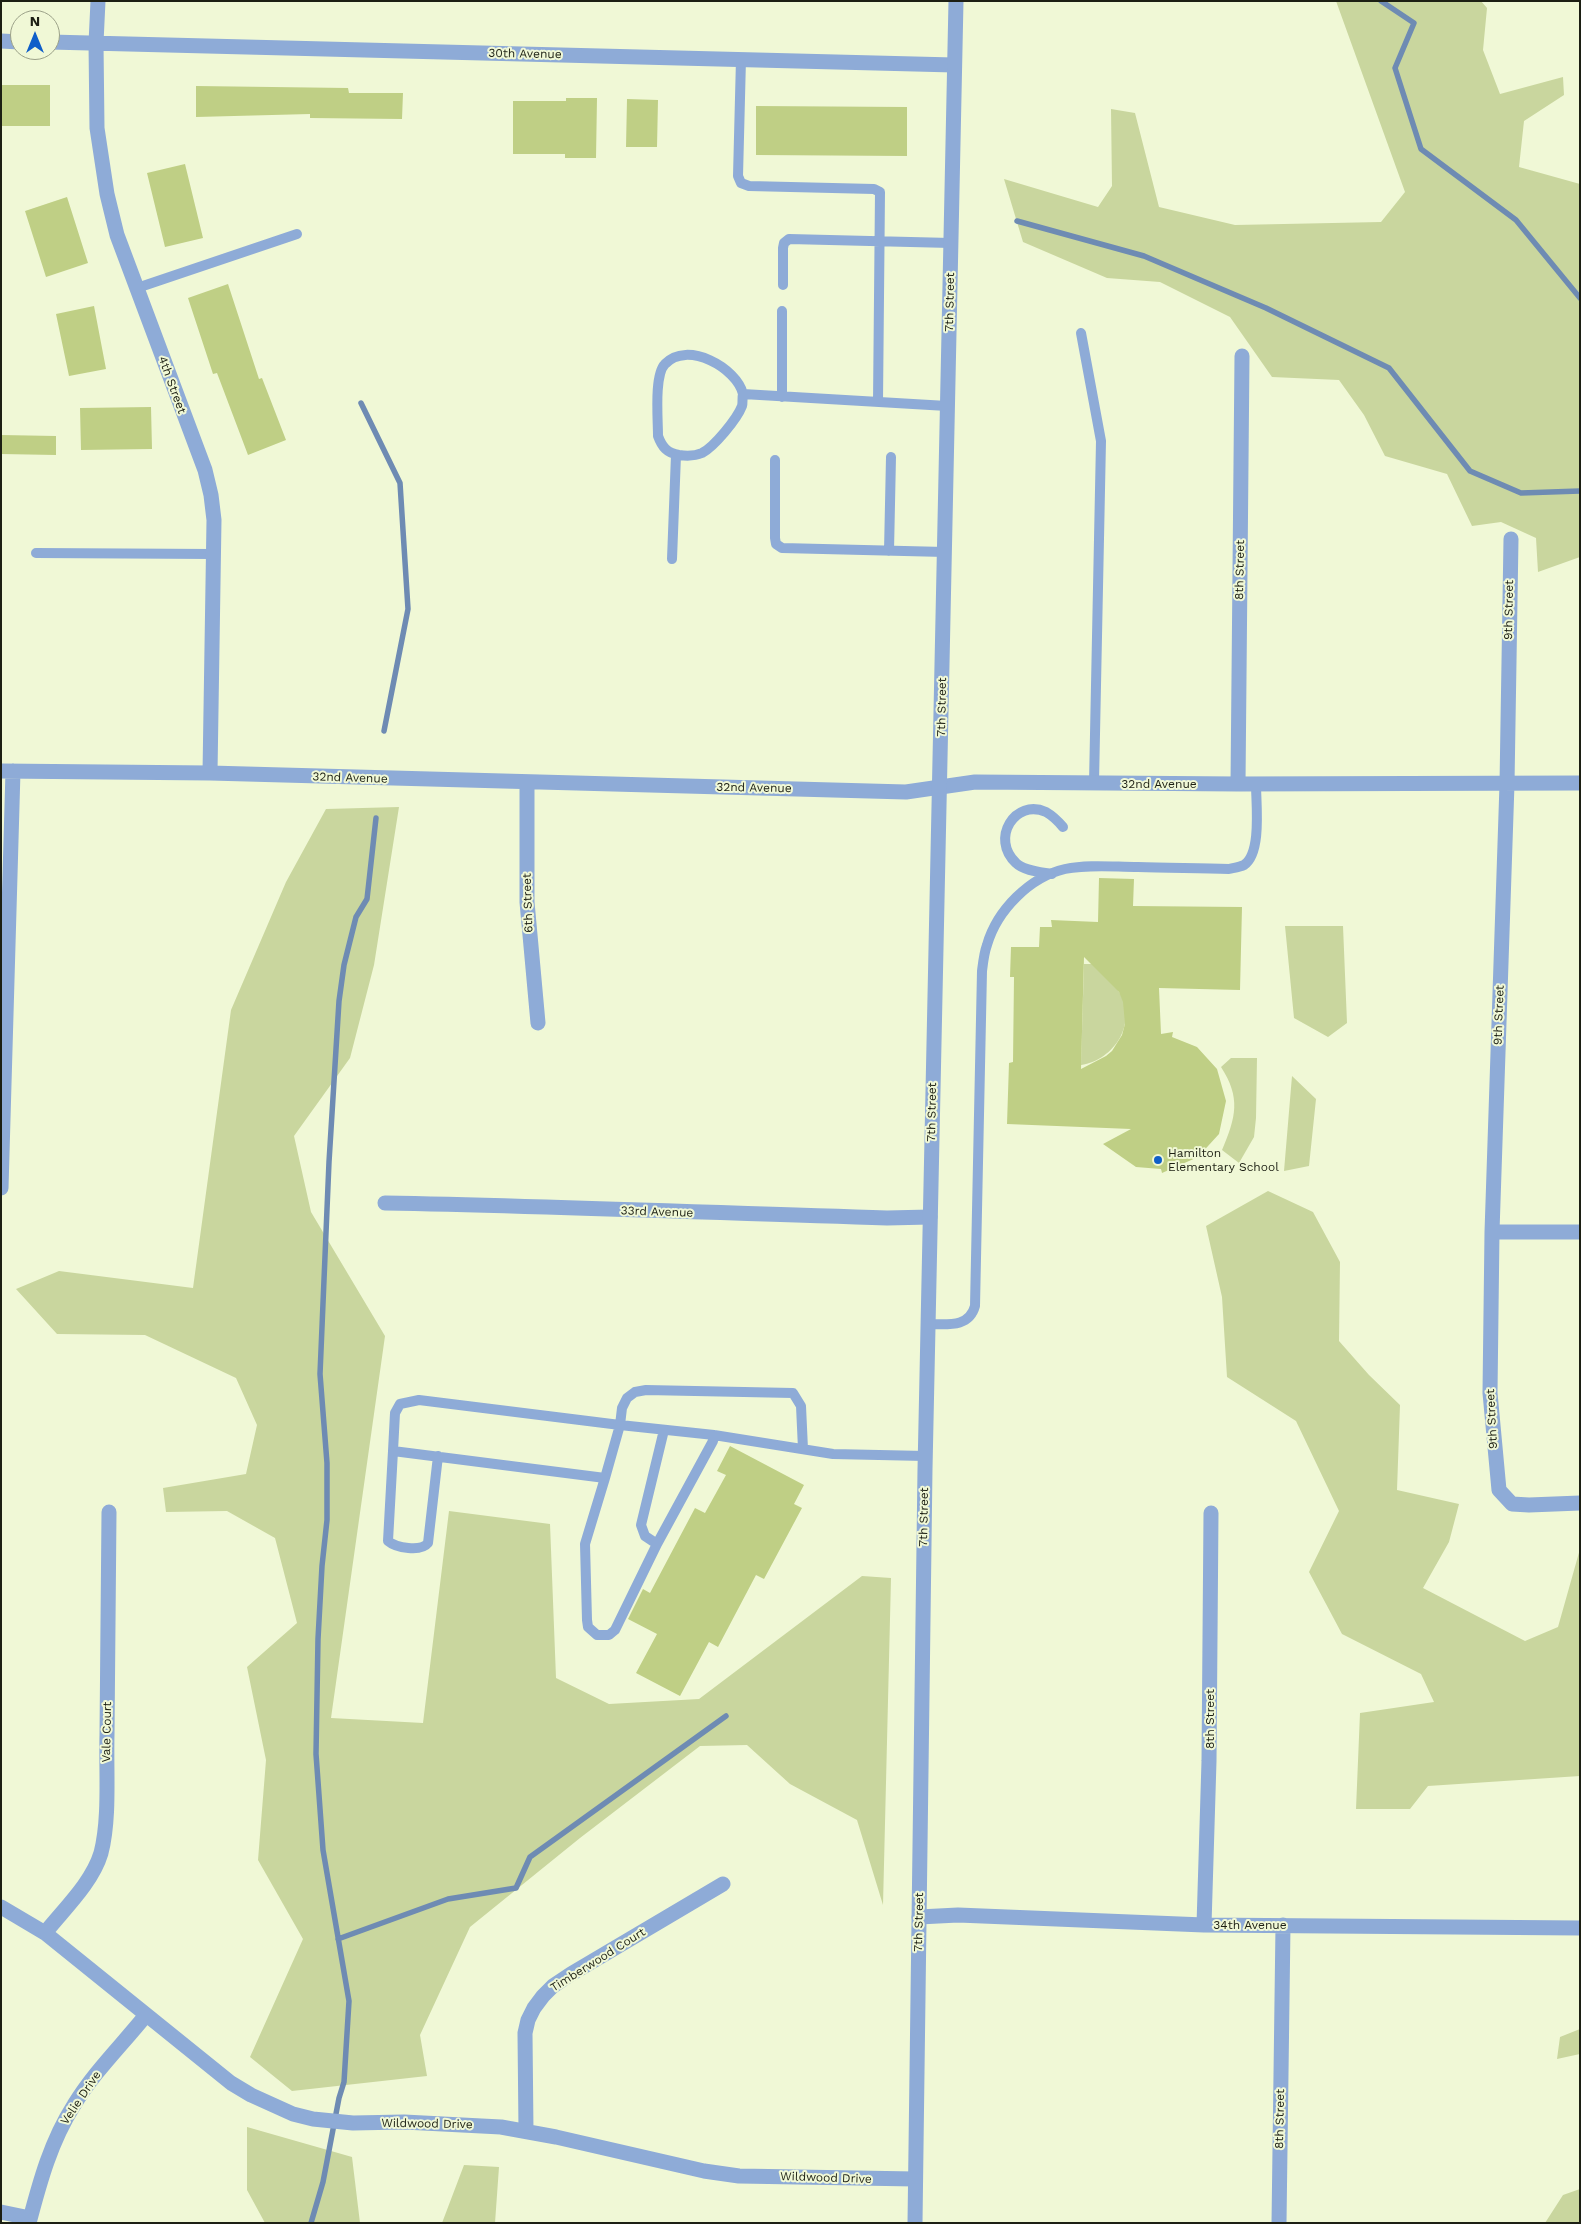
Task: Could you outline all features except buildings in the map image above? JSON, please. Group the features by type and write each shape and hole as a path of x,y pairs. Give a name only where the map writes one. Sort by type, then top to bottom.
{"street":[{"name":"4th Street","path":"98,1 96,43 97,128 106,194 117,235 204,470 211,495 214,520 214,554 210,773"},
{"name":"7th Street","path":"915,2223 925,1456 940,841 938,787 945,552 956,1"},
{"name":"30th Avenue","path":"60,42 954,64"},
{"name":"8th Street","path":"1238,784 1242,356"},
{"name":"9th Street","path":"1511,539 1507,784 1492,1232 1490,1393 1498,1490 1512,1504 1529,1506 1580,1503"},
{"name":"32nd Avenue","path":"7,771 210,773 906,792 975,782 1238,784 1580,783"},
{"path":"1,1188 7,771"},
{"name":"6th Street","path":"527,783 527,902 538,1023"},
{"name":"33rd Avenue","path":"385,1203 527,1205 615,1210 888,1218 930,1217"},
{"path":"1492,1232 1580,1232"},
{"name":"Vale Court","path":"45,1933 79,1891 93,1869 103,1840 106,1792 109,1512"},
{"name":"8th Street","path":"1204,1925 1209,1761 1211,1513"},
{"name":"Timberwood Court","path":"526,2131 525,2033 528,2020 543,1996 571,1974 722,1884"},
{"name":"Wildwood Drive","path":"1,1908 45,1933 231,2082 251,2095 293,2114 313,2119 353,2123 453,2123 526,2131 713,2173 739,2176 915,2179"},
{"name":"34th Avenue","path":"920,1917 958,1915 1204,1925 1580,1928"},
{"name":"8th Street","path":"1279,2223 1282,1925"},
{"name":"Velie Drive","path":"30,2221 44,2169 64,2121 75,2103 104,2065 146,2015"},
{"path":"1,2212 30,2221"}],"lane":[{"path":"741,59 738,176 741,183 749,186 874,189 880,192 878,402"},
{"path":"137,288 297,234"},
{"path":"783,285 783,248 784,243 789,239 951,243"},
{"path":"782,311 782,396"},
{"path":"1081,333 1101,441 1094,783"},
{"path":"701,356 734,377 741,386 743,394 742,406 725,431 701,453 690,456 665,450 658,436 659,376 664,364 673,357 701,356"},
{"path":"743,394 947,406"},
{"path":"672,560 676,454"},
{"path":"889,551 891,457"},
{"path":"775,460 776,544 782,548 945,552"},
{"path":"36,553 214,554"},
{"path":"928,1324 956,1324 968,1320 973,1314 975,1306 982,971 987,944 996,924 1008,906 1024,890 1065,869 1090,866 1229,869 1244,865 1253,855 1256,842 1256,784"},
{"path":"1052,874 1025,868 1016,863 1004,842 1004,832 1009,821 1019,814 1031,810 1044,811 1054,817 1063,827"},
{"path":"714,1435 713,1441 657,1544 615,1630 609,1636 596,1635 592,1632 587,1620 584,1552 620,1425 622,1408 627,1398 635,1392 646,1390 794,1393 802,1406 803,1449"},
{"path":"438,1456 428,1543 425,1547 417,1548 392,1544 388,1541 395,1413 400,1404 419,1400 714,1435 839,1455 925,1456"},
{"path":"657,1544 645,1536 641,1525 664,1430"},
{"path":"393,1451 606,1478"}],"green space":[{"path":"1336,1 1481,1 1487,8 1483,50 1500,94 1563,77 1564,95 1524,121 1519,167 1580,184 1580,557 1538,572 1536,538 1501,522 1472,526 1447,474 1385,456 1364,415 1339,380 1272,377 1230,317 1160,282 1107,278 1023,242 1004,179 1098,207 1112,186 1111,109 1135,113 1159,207 1235,225 1381,222 1405,192"},
{"path":"399,807 374,965 350,1058 294,1136 311,1212 385,1336 331,1718 423,1723 449,1511 550,1524 556,1678 609,1704 699,1699 862,1576 891,1578 883,1905 857,1820 790,1784 747,1745 700,1746 580,1838 470,1927 420,2035 427,2076 292,2091 250,2057 303,1939 258,1860 266,1760 247,1667 297,1623 275,1538 227,1511 166,1512 163,1488 246,1474 257,1425 236,1378 145,1335 57,1334 16,1289 59,1271 193,1288 231,1010 286,882 326,809"},
{"path":"1285,926 1343,926 1347,1023 1328,1037 1294,1018"},
{"path":"1084,964 1096,964 1111,981 1119,992 1126,1015 1120,1038 1113,1048 1093,1062 1081,1065"},
{"path":"1231,1058 1257,1058 1254,1137 1239,1163 1222,1150 1231,1127 1234,1098 1232,1088 1221,1067"},
{"path":"1292,1076 1316,1099 1309,1166 1284,1171"},
{"path":"1268,1191 1313,1212 1340,1262 1339,1341 1369,1375 1400,1405 1397,1490 1459,1504 1449,1542 1423,1588 1525,1641 1558,1627 1580,1549 1580,1776 1428,1786 1410,1809 1356,1809 1360,1713 1434,1702 1421,1674 1342,1634 1309,1572 1339,1511 1296,1421 1227,1377 1222,1297 1206,1226"},
{"path":"1580,2029 1580,2054 1557,2059 1560,2037"},
{"path":"247,2127 352,2157 360,2223 265,2223 247,2190"},
{"path":"464,2165 499,2167 495,2223 442,2223"},
{"path":"1580,2189 1580,2223 1545,2223 1563,2195"}],"waterway":[{"path":"1381,1 1414,23 1395,68 1421,149 1516,220 1580,298"},
{"path":"1017,221 1144,256 1266,308 1389,368 1470,471 1521,493 1580,491"},
{"path":"361,403 400,483 408,609 384,731"},
{"path":"311,2223 323,2182 339,2098 344,2082 349,2001 323,1850 316,1754 318,1639 322,1566 327,1520 327,1463 320,1374 329,1162 339,1001 344,965 356,917 367,899 376,818"},
{"path":"338,1939 448,1899 516,1888 530,1857 726,1716"}],"place":[{"name":"Hamilton Elementary School","path":"1158,1160"}]}
